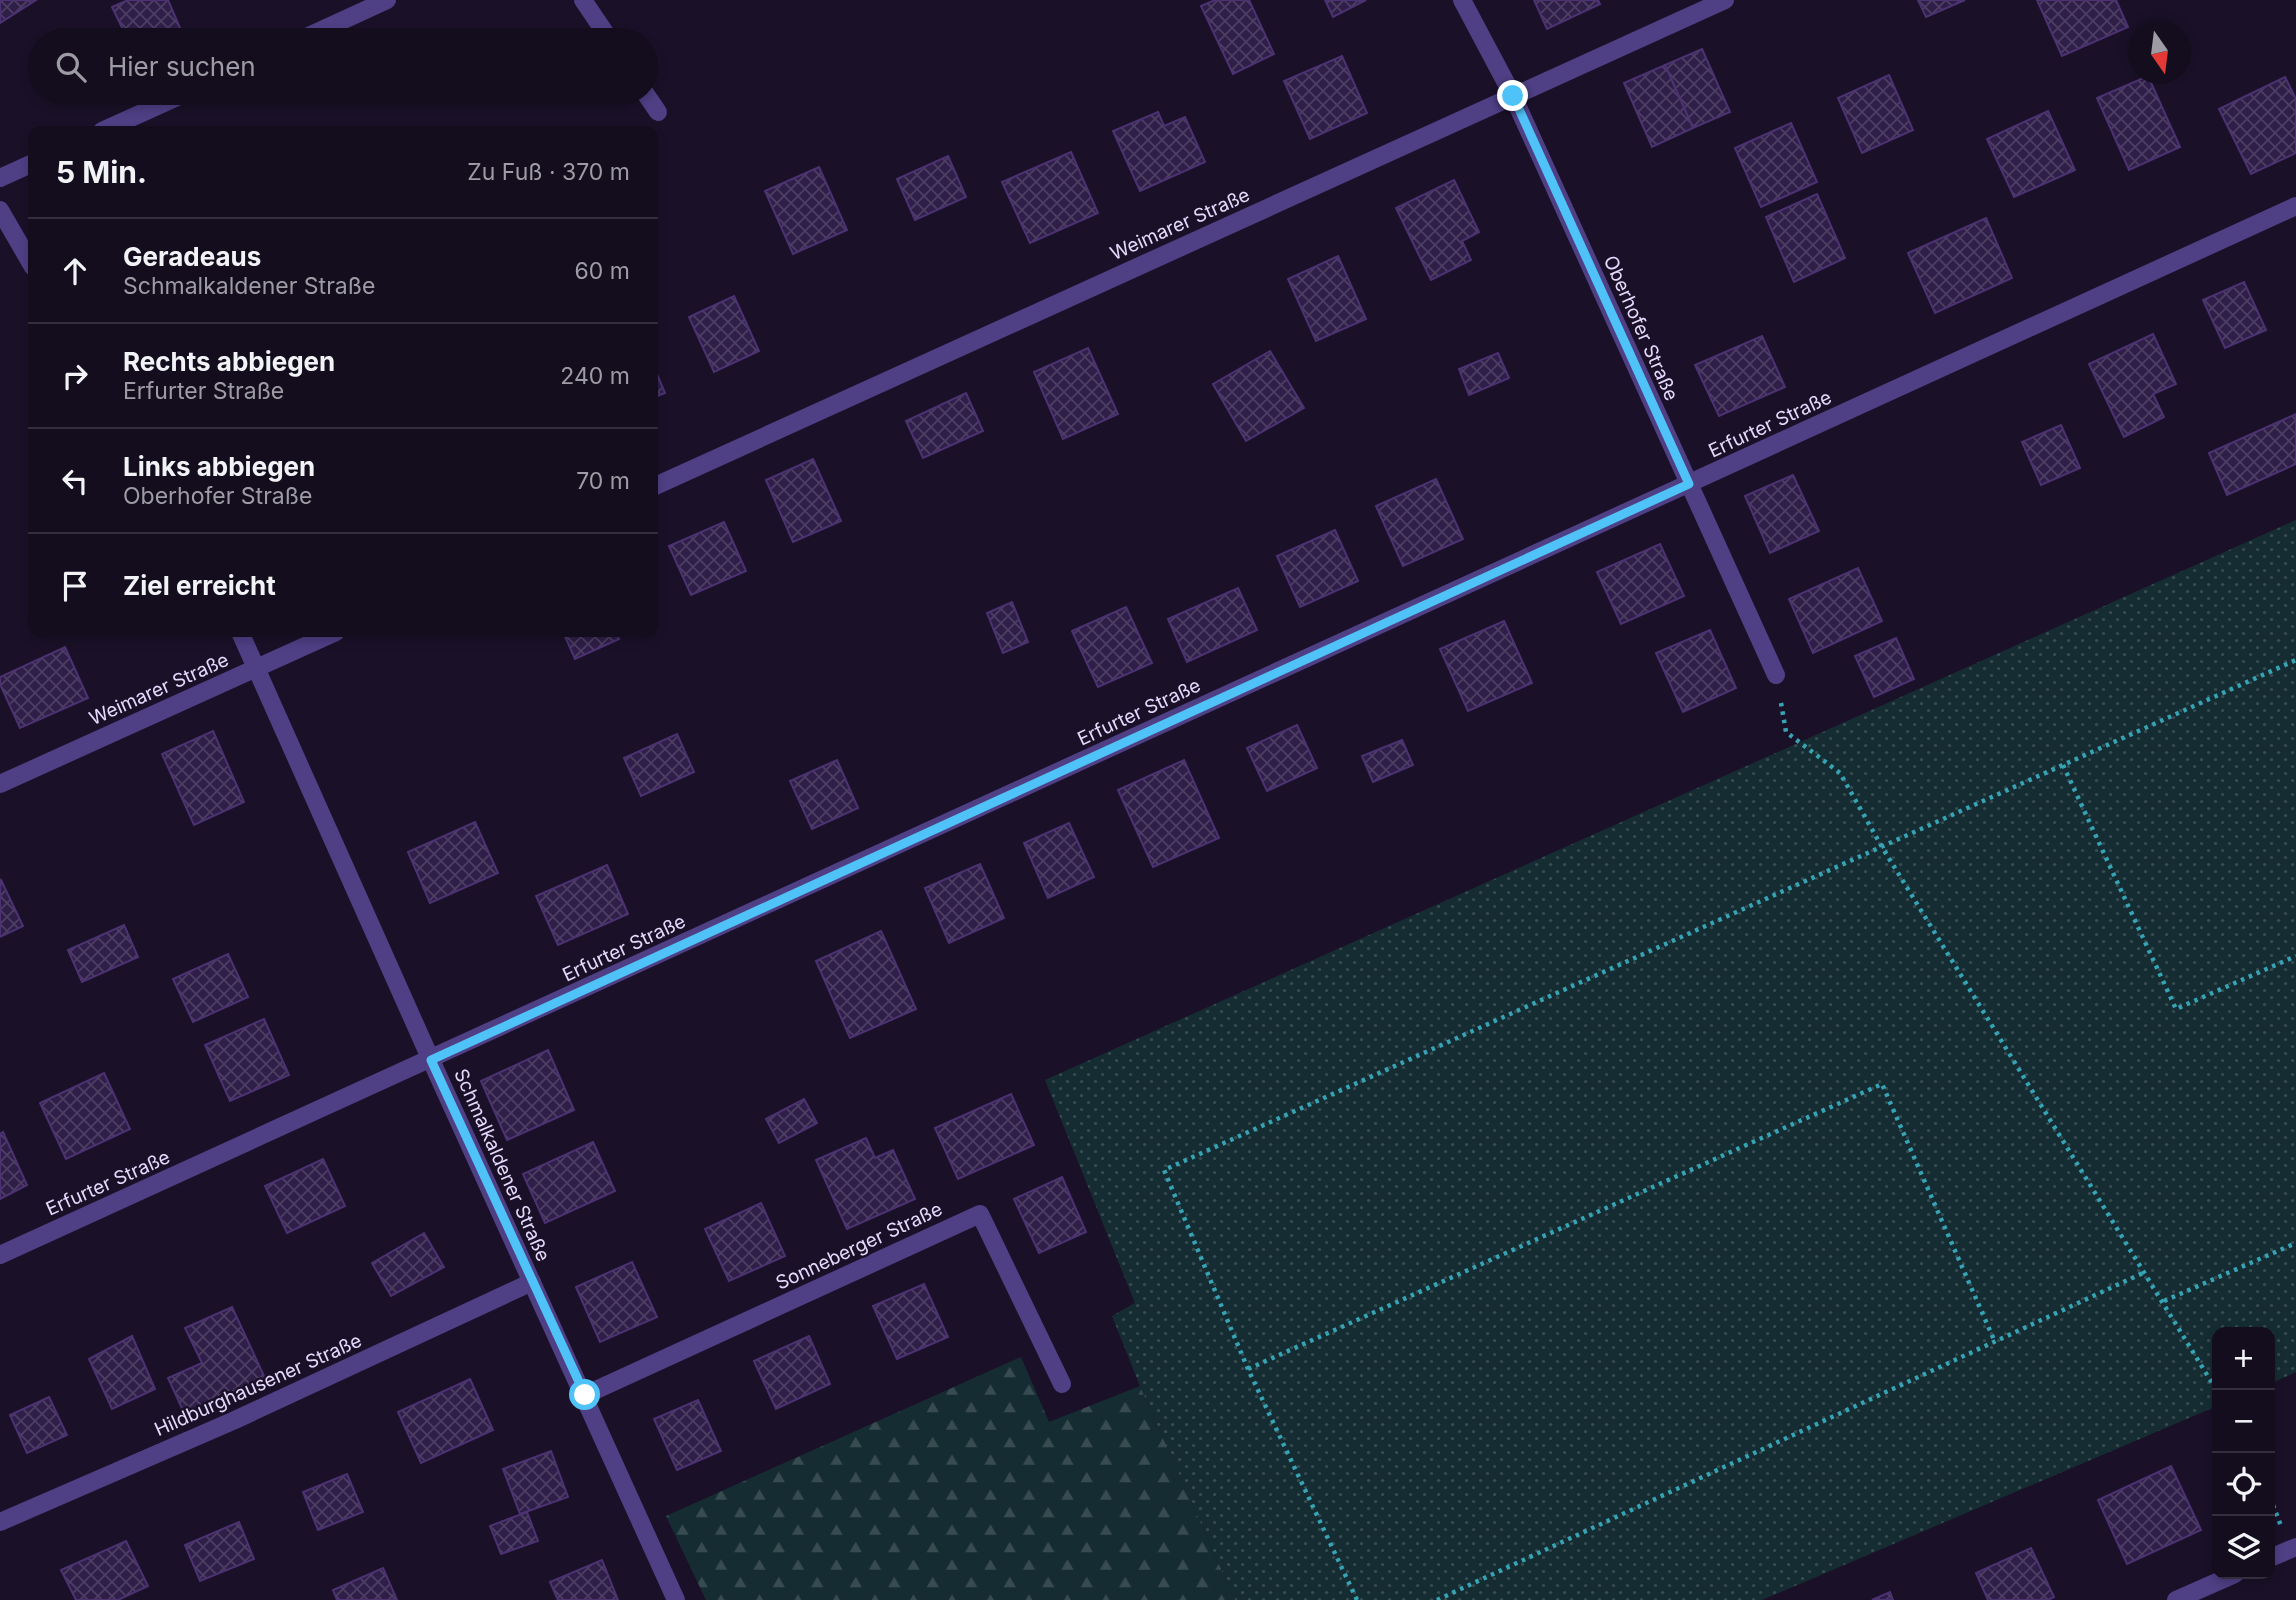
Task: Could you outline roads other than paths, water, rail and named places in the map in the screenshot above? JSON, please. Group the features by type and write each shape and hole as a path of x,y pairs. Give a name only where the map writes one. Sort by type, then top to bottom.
{"street":[{"path":"326,28 387,0"},
{"path":"583,0 602,28"},
{"name":"Oberhofer Straße","path":"1462,0 1513,96 1776,675"},
{"name":"Weimarer Straße","path":"658,485 1725,0"},
{"path":"113,126 159,105"},
{"path":"653,105 658,112"},
{"path":"0,178 28,165"},
{"name":"Erfurter Straße","path":"0,1255 2296,206"},
{"path":"0,210 28,258"},
{"name":"Schmalkaldener Straße","path":"242,637 676,1600"},
{"name":"Weimarer Straße","path":"0,784 325,637"},
{"name":"Sonneberger Straße","path":"585,1395 980,1214 1062,1384"},
{"name":"Hildburghausener Straße","path":"0,1522 236,1420 532,1282"},
{"path":"2275,1557 2294,1553"},
{"path":"2176,1600 2224,1579"}]}
